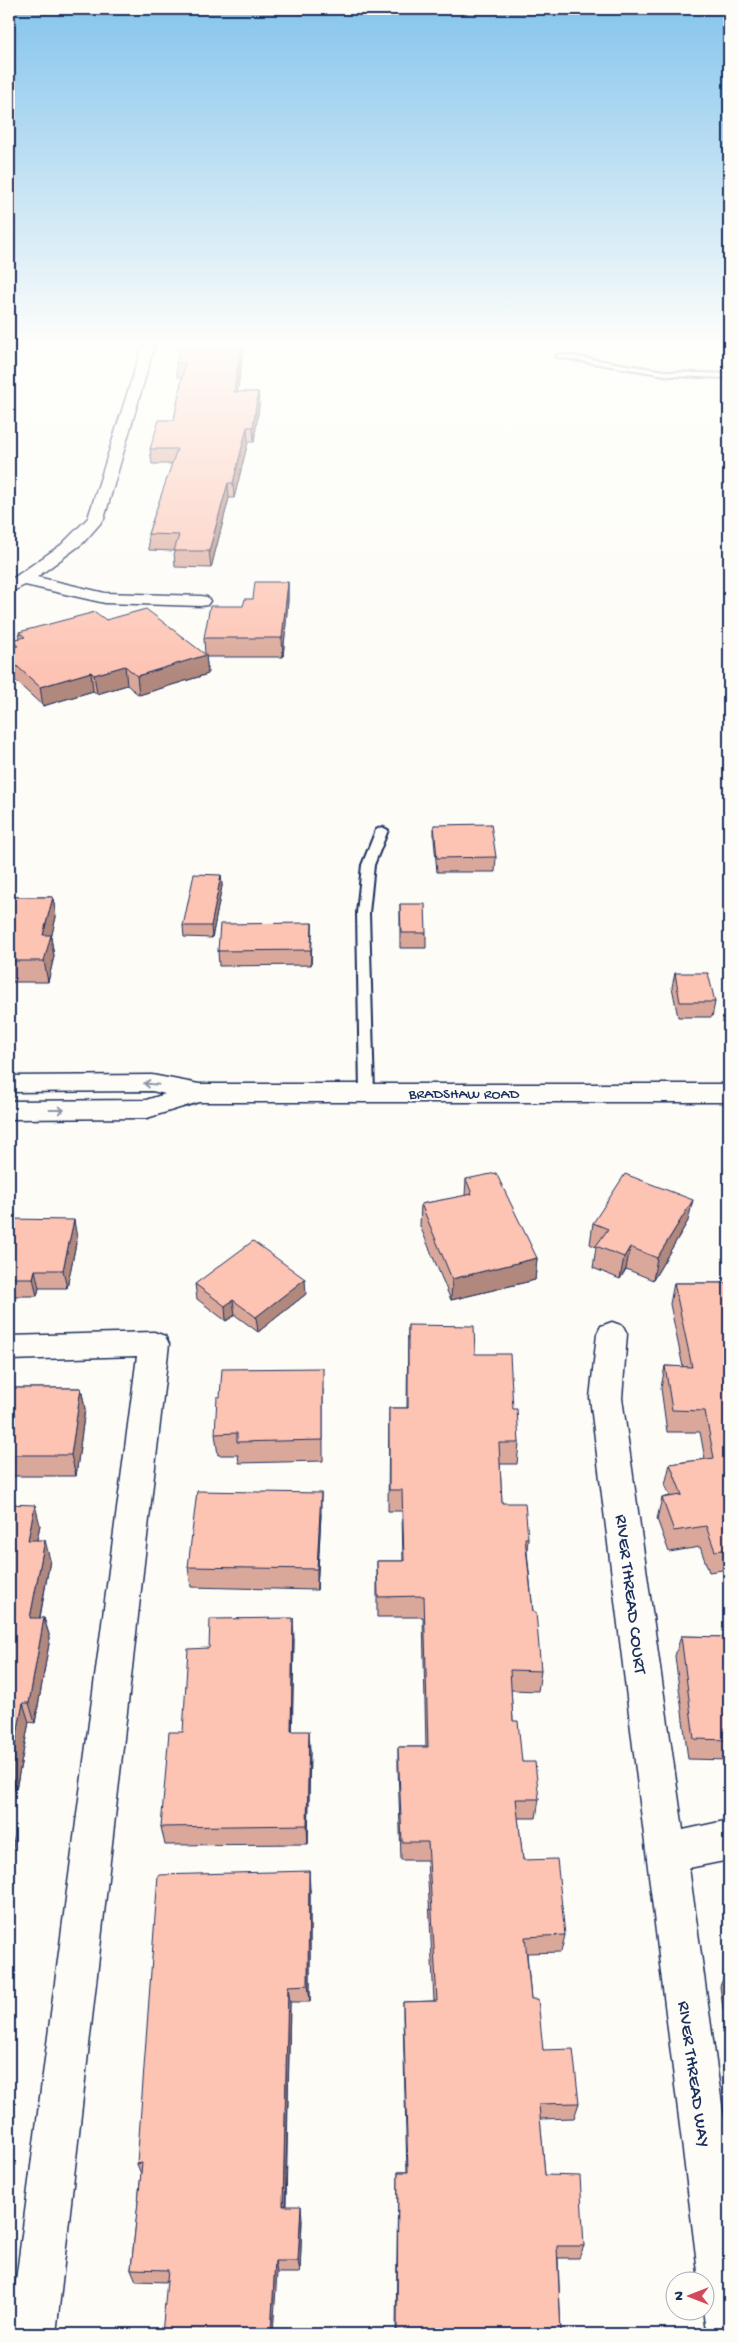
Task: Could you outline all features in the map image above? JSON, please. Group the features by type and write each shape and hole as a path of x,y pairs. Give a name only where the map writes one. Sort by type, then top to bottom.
{"street":[{"path":"9,588 69,548 85,533 96,518 115,456"},
{"path":"23,579 105,598 202,601"},
{"name":"BRADSHAW ROAD","path":"9,1084 152,1083 199,1093 729,1093"},
{"name":"BRADSHAW ROAD","path":"9,1110 147,1109 199,1093"},
{"name":"RIVER THREAD COURT","path":"612,1334 606,1398 666,1853"},
{"path":"9,1348 154,1344 32,2334"},
{"path":"666,1853 729,1840"},
{"name":"RIVER THREAD WAY","path":"666,1853 729,2324"}],"lane":[{"path":"367,1093 363,914 368,866 382,830"}],"building":[{"path":"174,456 240,456 233,483 228,483 209,551 174,551 179,535 148,534"},
{"path":"255,582 288,582 282,638 204,638 210,606 243,606 245,599 253,599"},
{"path":"146,609 206,655 137,676 125,666 94,675 91,672 40,687 9,659 9,648 18,646 12,640 25,637 19,632 95,612 106,620"},
{"path":"491,824 496,857 437,858 434,825"},
{"path":"194,874 221,875 211,926 183,926"},
{"path":"9,897 53,897 43,935 51,935 44,961 9,961"},
{"path":"400,904 425,904 426,933 401,933"},
{"path":"312,923 311,950 218,951 220,924"},
{"path":"675,973 708,973 715,1002 680,1002"},
{"path":"496,1173 537,1258 452,1279 421,1204 472,1194 466,1179"},
{"path":"625,1174 693,1200 657,1258 630,1247 624,1257 596,1246 608,1229 593,1223"},
{"path":"9,1219 74,1220 63,1270 35,1270 33,1278 9,1278"},
{"path":"253,1241 305,1279 256,1317 233,1300 225,1306 195,1284"},
{"path":"674,1283 729,1283 729,1549 715,1551 706,1526 674,1531 662,1498 682,1495 670,1464 714,1458 705,1411 672,1410 665,1366 692,1367"},
{"path":"408,1325 474,1326 475,1354 510,1354 513,1409 517,1409 519,1443 499,1443 502,1503 525,1503 528,1538 525,1538 533,1612 536,1612 541,1671 510,1670 513,1721 518,1721 522,1762 535,1762 539,1799 516,1799 523,1860 557,1859 565,1935 525,1937 531,1999 538,1999 543,2050 573,2049 579,2103 539,2104 545,2175 580,2176 584,2246 557,2246 561,2334 397,2334 398,2172 408,2172 403,2002 437,2001 428,1842 402,1842 398,1747 428,1747 424,1596 378,1597 377,1561 404,1561 402,1490 389,1490 389,1408 408,1408"},
{"path":"323,1368 323,1440 237,1442 237,1433 215,1434 217,1397 220,1397 222,1369"},
{"path":"9,1388 81,1388 71,1455 9,1455"},
{"path":"197,1491 321,1493 317,1569 188,1567"},
{"path":"9,1504 35,1505 28,1540 45,1540 30,1618 44,1618 29,1703 23,1703 10,1770 9,1770"},
{"path":"293,1618 291,1731 309,1731 307,1825 161,1827 169,1732 183,1732 188,1649 209,1648 210,1619"},
{"path":"681,1636 729,1637 729,1740 694,1739"},
{"path":"309,1871 308,1985 288,1986 283,2206 301,2206 298,2261 275,2261 271,2334 162,2334 168,2270 131,2269 142,2163 137,2164 158,1875"},
{"path":"727,1970 729,1970 729,1986"}]}
